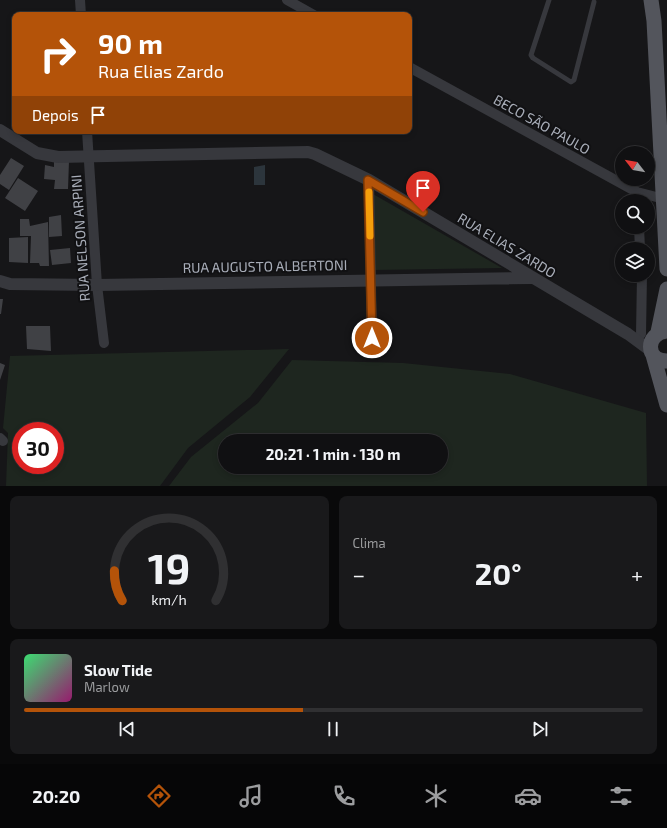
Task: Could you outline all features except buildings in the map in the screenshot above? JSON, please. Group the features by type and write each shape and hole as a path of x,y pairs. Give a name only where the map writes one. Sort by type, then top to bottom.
{"main road":[{"path":"651,0 654,21 667,269"},
{"path":"654,21 659,0"},
{"path":"667,289 651,343 657,356 667,405"}],"street":[{"path":"80,0 81,12"},
{"path":"287,0 309,12"},
{"name":"BECO SÃO PAULO","path":"412,69 632,194"},
{"name":"RUA ELIAS ZARDO","path":"0,130 37,153 58,157 308,152 323,157 368,180 628,334 657,356"},
{"name":"RUA NELSON ARPINI","path":"87,134 97,285 104,343"},
{"path":"368,180 372,338"},
{"name":"BECO SÃO PAULO","path":"655,199 664,200"},
{"name":"RUA AUGUSTO ALBERTONI","path":"0,281 22,285 97,285 371,279 532,278"},
{"path":"628,334 655,333 644,282"}],"lane":[{"path":"549,0 531,55 533,58 571,82 574,80 594,2"}],"shaded area":[{"path":"265,165 265,185 254,185 254,167"},
{"path":"373,194 502,268 373,270"},
{"path":"289,349 250,397 188,448 160,486 6,486 8,433 3,428 10,356"},
{"path":"292,360 403,363 510,374 646,413 647,486 169,486 191,457 218,435 218,474 448,474 448,434 220,434 258,403"}],"slow traffic":[{"path":"369,192 370,236"}],"route":[{"path":"372,338 368,180 423,212"}]}
